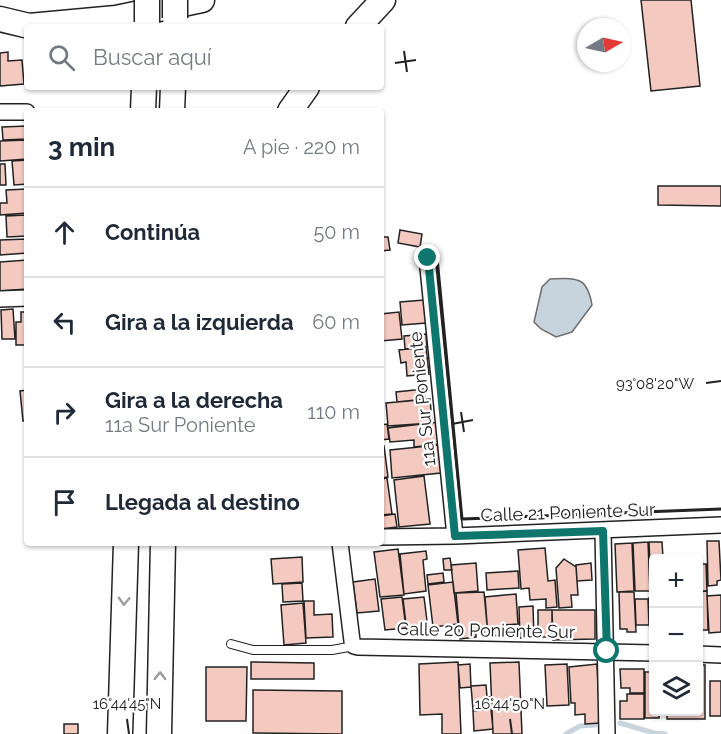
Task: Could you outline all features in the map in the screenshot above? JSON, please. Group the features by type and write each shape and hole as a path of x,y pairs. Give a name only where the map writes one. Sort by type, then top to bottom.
{"main road":[{"path":"58,24 116,18 202,0"},
{"path":"361,24 383,0"},
{"path":"0,19 24,26"},
{"path":"143,108 144,90"},
{"path":"172,108 173,90"},
{"path":"292,108 305,90"},
{"path":"120,734 126,546"},
{"path":"159,734 163,546"}],"street":[{"path":"0,112 24,111"},
{"name":"11a Sur Poniente","path":"428,258 455,536"},
{"path":"0,299 24,298"},
{"name":"Calle 21 Poniente Sur","path":"384,537 603,531 721,525"},
{"path":"603,531 607,734"},
{"path":"340,546 354,646"},
{"name":"Calle 20 Poniente Sur","path":"354,646 649,653"},
{"path":"703,654 721,655"}],"lane":[{"path":"231,644 253,650 332,650 354,646"}],"shaded area":[{"path":"550,279 574,279 584,284 592,305 572,332 556,337 541,329 534,322 542,287"}],"building":[{"path":"641,0 691,0 700,86 651,91"},
{"path":"8,52 8,61 22,60 24,84 0,86 0,53"},
{"path":"24,126 24,139 3,140 2,127"},
{"path":"24,140 24,159 0,161 0,141"},
{"path":"24,160 24,184 14,185 12,161"},
{"path":"0,164 5,164 6,185 0,185"},
{"path":"658,186 721,186 721,206 658,205"},
{"path":"24,189 24,213 0,215 0,203 7,203 6,190"},
{"path":"24,215 24,236 7,237 6,216"},
{"path":"400,230 422,234 420,247 398,243"},
{"path":"384,237 388,237 390,250 384,251"},
{"path":"24,239 24,253 0,255 0,240"},
{"path":"24,260 24,289 0,291 0,262"},
{"path":"424,300 426,323 402,325 400,302"},
{"path":"13,309 15,339 2,339 1,310"},
{"path":"21,312 24,312 24,345 16,345 16,322 21,322"},
{"path":"399,312 402,339 384,341 384,314"},
{"path":"426,334 427,347 405,349 404,336"},
{"path":"426,347 429,374 407,376 406,362 401,363 399,350"},
{"path":"424,389 425,399 397,402 396,392"},
{"path":"24,390 23,421 20,391"},
{"path":"430,399 432,423 388,426 386,403"},
{"path":"439,422 441,444 414,447 414,440 390,442 388,428"},
{"path":"384,424 387,424 389,439 384,440"},
{"path":"438,445 441,473 392,478 390,450"},
{"path":"384,446 388,477 384,478"},
{"path":"424,476 430,524 399,527 394,480"},
{"path":"384,478 387,478 392,514 384,515"},
{"path":"395,514 397,527 384,529 384,516"},
{"path":"707,541 719,541 721,580 717,581 717,585 708,586"},
{"path":"648,542 649,591 635,591 633,543"},
{"path":"649,542 662,542 663,554 649,554"},
{"path":"632,543 634,591 617,592 615,544"},
{"path":"545,548 548,581 555,580 557,607 546,608 546,599 530,600 529,588 521,589 518,550"},
{"path":"398,549 404,595 380,597 374,552"},
{"path":"426,551 427,559 423,560 426,591 404,594 400,554"},
{"path":"302,557 303,582 273,584 271,559"},
{"path":"450,558 452,570 444,570 443,559"},
{"path":"564,559 576,567 578,595 571,595 572,607 559,608 556,568"},
{"path":"476,563 478,591 454,593 451,565"},
{"path":"591,563 592,580 577,581 576,565"},
{"path":"703,564 706,564 707,591 703,591"},
{"path":"518,571 519,588 487,590 486,573"},
{"path":"443,573 444,582 428,584 427,575"},
{"path":"375,579 379,611 357,613 353,582"},
{"path":"453,582 458,624 433,627 428,585"},
{"path":"302,583 303,601 283,602 282,584"},
{"path":"703,591 707,591 708,630 703,630"},
{"path":"484,592 488,635 484,635 484,632 476,632 476,637 460,639 456,593"},
{"path":"619,592 634,592 636,632 620,629"},
{"path":"516,594 518,624 503,625 504,635 488,636 485,597"},
{"path":"721,595 721,632 709,633 707,596"},
{"path":"402,597 406,628 385,630 381,599"},
{"path":"424,597 428,629 407,632 403,599"},
{"path":"635,599 648,599 649,625 636,625"},
{"path":"304,601 314,601 314,615 332,614 333,637 306,638"},
{"path":"303,603 306,643 284,645 281,605"},
{"path":"533,606 534,637 520,638 519,607"},
{"path":"538,610 552,610 552,637 538,637"},
{"path":"552,610 595,610 595,639 553,640"},
{"path":"251,662 314,663 314,679 251,679"},
{"path":"458,662 461,734 442,734 442,714 420,715 419,664"},
{"path":"519,662 522,734 493,734 490,663"},
{"path":"470,664 471,687 460,688 458,665"},
{"path":"567,664 569,705 547,706 545,665"},
{"path":"597,664 600,723 585,724 585,714 575,715 575,703 571,703 569,667"},
{"path":"703,665 705,665 705,719 667,719 667,716 703,716"},
{"path":"206,667 247,667 246,721 206,721"},
{"path":"620,669 644,669 644,693 630,693 630,688 621,688"},
{"path":"645,672 649,672 649,716 659,716 659,718 645,718"},
{"path":"710,681 721,681 721,716 710,716"},
{"path":"486,685 487,697 491,697 492,709 473,710 471,686"},
{"path":"253,690 342,691 342,734 253,733"},
{"path":"627,694 644,694 644,719 620,719 620,701 627,701"},
{"path":"491,709 493,729 474,731 473,711"},
{"path":"64,724 78,724 78,734 64,734"}],"waterway":[{"path":"620,723 665,734"},
{"path":"566,734 580,726 595,725"}],"wall":[{"path":"437,258 462,519 721,509"}],"route":[{"path":"428,258 455,536 603,531 607,651"}]}
